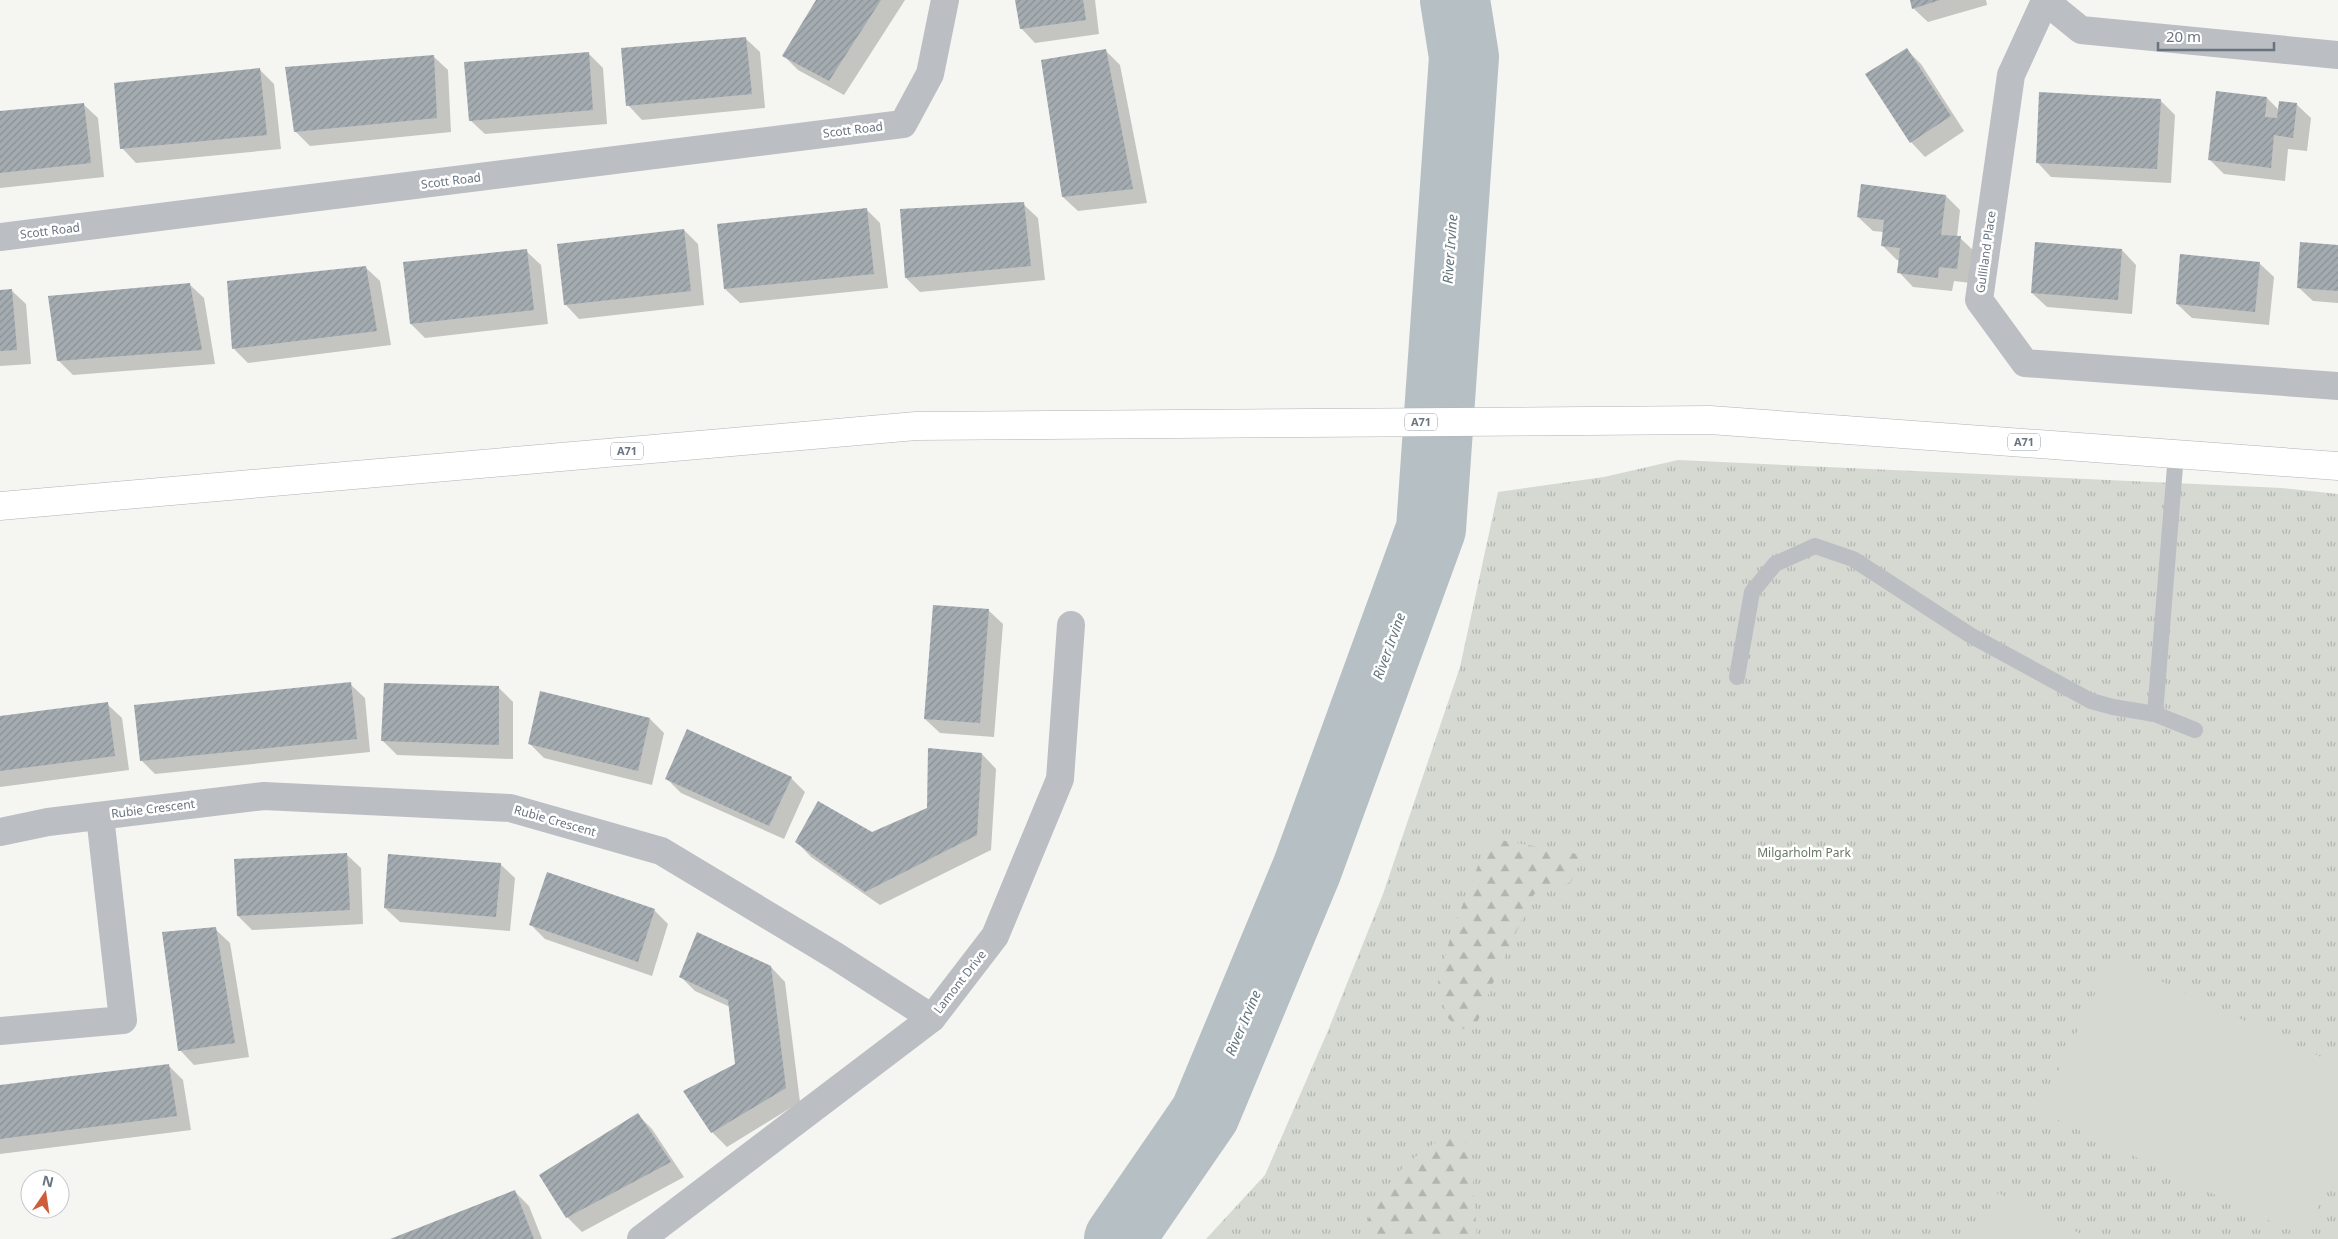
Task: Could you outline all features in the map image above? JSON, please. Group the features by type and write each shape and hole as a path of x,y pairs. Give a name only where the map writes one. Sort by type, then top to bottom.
{"main road":[{"name":"A71","path":"0,506 916,426 1710,420 2338,466"}],"street":[{"name":"Scott Road","path":"0,237 903,124 930,74 945,0"},
{"path":"2045,0 2082,30 2338,55"},
{"name":"Gulliland Place","path":"2045,0 2011,75 1979,300 2025,363 2338,386"},
{"name":"Lamont Drive","path":"641,1239 932,1018 995,936 1060,779 1071,625"},
{"name":"Rubie Crescent","path":"0,832 48,822 264,796 510,808 661,851 834,955 932,1018"},
{"name":"Rubie Crescent","path":"0,1031 123,1020 100,816"}],"lane":[{"path":"2155,714 2176,454"},
{"path":"1736,677 1752,592 1775,564 1816,546 1853,559 1970,635 2090,701 2155,714 2196,730"}],"green space":[{"name":"Milgarholm Park","path":"1678,460 2282,488 2338,494 2338,1239 1206,1239 1265,1175 1327,1033 1383,894 1460,667 1498,492 1604,477"},
{"path":"1489,838 1583,855 1571,882 1534,894 1497,973 1477,1023 1460,1030 1448,1018 1438,982 1452,932"},
{"path":"2112,958 2338,1065 2338,1164 2304,1237 2039,1111"},
{"path":"1445,1137 1461,1137 1471,1151 1477,1239 1361,1239 1374,1207 1392,1179 1416,1156"},
{"path":"1998,1193 2091,1239 1975,1239"}],"building":[{"path":"816,0 881,0 829,81 782,56"},
{"path":"1015,0 1083,0 1086,20 1020,29"},
{"path":"1910,0 1940,0 1912,9"},
{"path":"746,37 752,94 626,106 621,48"},
{"path":"1907,48 1951,116 1910,143 1865,74"},
{"path":"1106,49 1133,189 1062,197 1041,60"},
{"path":"589,52 593,110 469,121 464,62"},
{"path":"434,55 437,118 294,132 285,67"},
{"path":"260,68 267,135 120,149 114,83"},
{"path":"2216,91 2267,97 2265,117 2277,118 2279,101 2297,103 2293,138 2274,135 2271,168 2208,160"},
{"path":"2039,92 2161,99 2157,169 2036,163"},
{"path":"84,103 91,163 0,173 0,111"},
{"path":"1861,184 1946,195 1941,235 1961,236 1957,269 1939,267 1938,278 1897,273 1900,248 1881,246 1884,220 1857,217"},
{"path":"1024,202 1031,266 905,278 900,209"},
{"path":"867,208 874,274 724,289 717,224"},
{"path":"684,229 691,291 564,305 557,244"},
{"path":"2035,242 2122,249 2118,300 2031,293"},
{"path":"2300,242 2338,245 2338,291 2297,288"},
{"path":"527,249 534,310 410,324 403,262"},
{"path":"2180,254 2260,262 2255,312 2176,304"},
{"path":"366,266 377,331 232,349 227,281"},
{"path":"190,283 202,350 57,361 48,296"},
{"path":"12,289 17,350 0,351 0,290"},
{"path":"933,605 989,609 980,723 924,719"},
{"path":"351,682 357,739 140,761 134,705"},
{"path":"384,683 499,686 499,745 381,741"},
{"path":"540,691 650,718 638,771 528,744"},
{"path":"108,702 115,756 0,771 0,716"},
{"path":"687,729 792,777 769,826 665,779"},
{"path":"928,748 982,753 977,835 865,892 795,842 818,801 872,832 927,808"},
{"path":"347,853 350,910 237,916 234,859"},
{"path":"388,854 501,863 496,917 384,908"},
{"path":"547,872 655,909 638,962 529,925"},
{"path":"216,927 235,1043 178,1051 162,932"},
{"path":"697,932 771,966 786,1088 711,1133 683,1091 735,1064 728,1000 679,977"},
{"path":"169,1064 177,1116 0,1139 0,1085"},
{"path":"638,1113 671,1162 566,1218 539,1175"},
{"path":"515,1190 534,1239 390,1239"}],"waterway":[{"name":"River Irvine","path":"1119,1239 1205,1114 1307,869 1431,529 1464,57 1455,0"}]}
